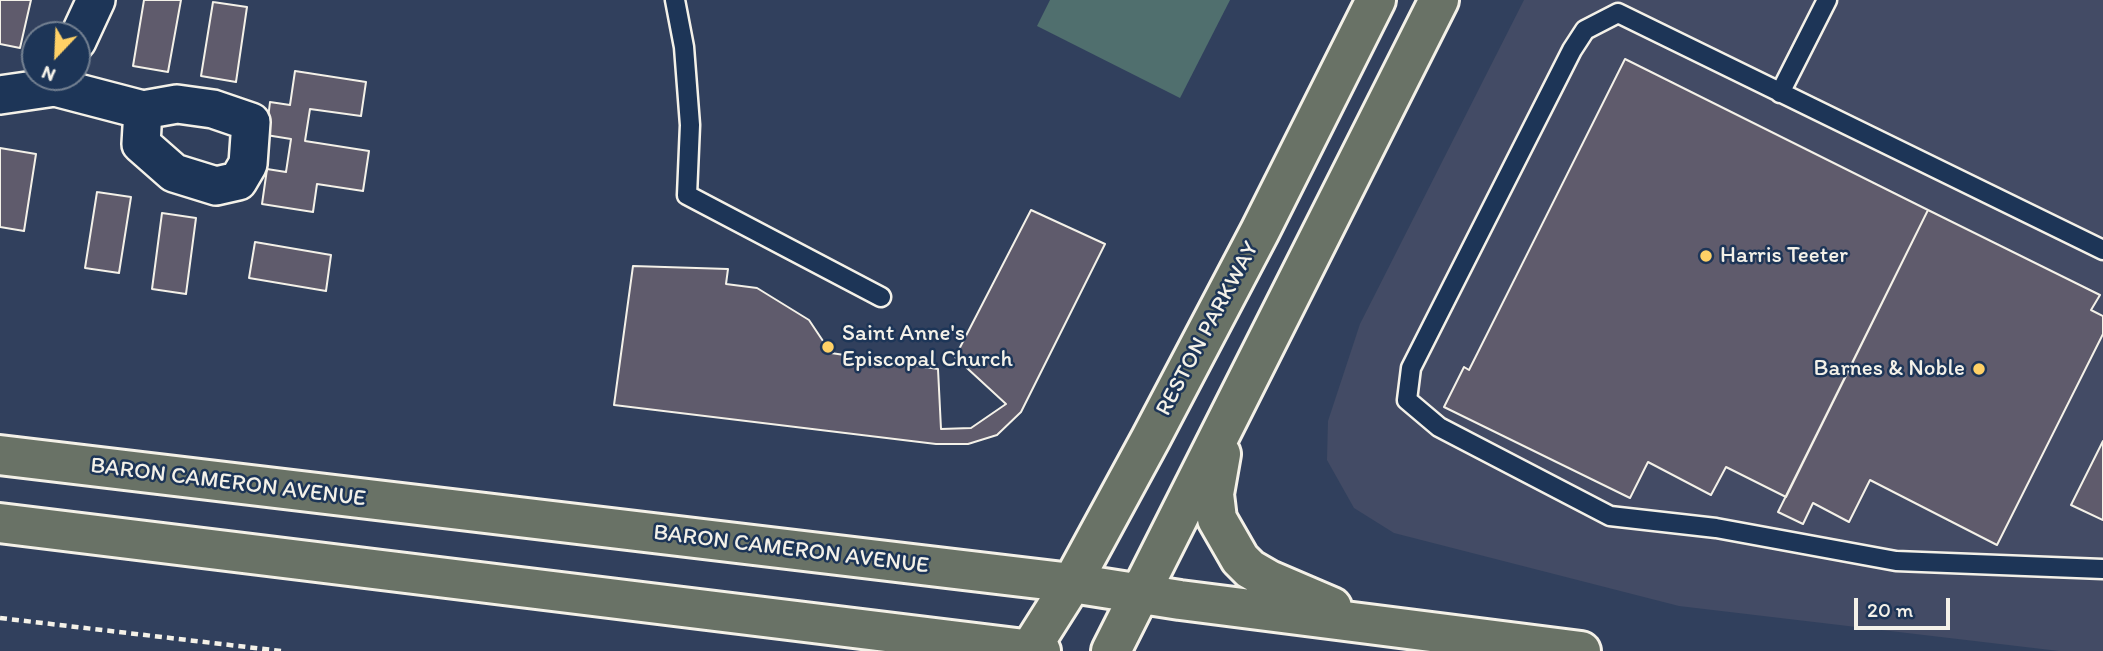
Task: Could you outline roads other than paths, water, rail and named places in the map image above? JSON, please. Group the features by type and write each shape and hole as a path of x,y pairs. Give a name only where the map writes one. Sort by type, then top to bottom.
{"main road":[{"name":"RESTON PARKWAY","path":"1033,651 1260,231 1376,0"},
{"path":"1111,651 1439,0"},
{"path":"1229,418 1214,494 1217,519 1240,559 1250,569 1269,580 1375,626"},
{"name":"BARON CAMERON AVENUE","path":"0,455 1072,583 1375,626 1581,651"},
{"path":"0,523 1033,651"},
{"path":"789,620 886,651"}],"street":[{"path":"86,21 96,0"},
{"path":"0,95 21,90"},
{"path":"85,91 143,110"}],"lane":[{"path":"675,0 684,47 690,125 687,195 881,297"},
{"path":"1780,93 1827,0"},
{"path":"2103,250 1618,13 1585,30 1572,50 1411,368 1408,400 1439,427 1611,516 1716,528 1896,561 2103,569"}],"place":[{"name":"Harris Teeter","path":"1706,256"},
{"name":"Saint Anne's Episcopal Church","path":"828,347"},
{"name":"Barnes & Noble","path":"1979,369"}]}
